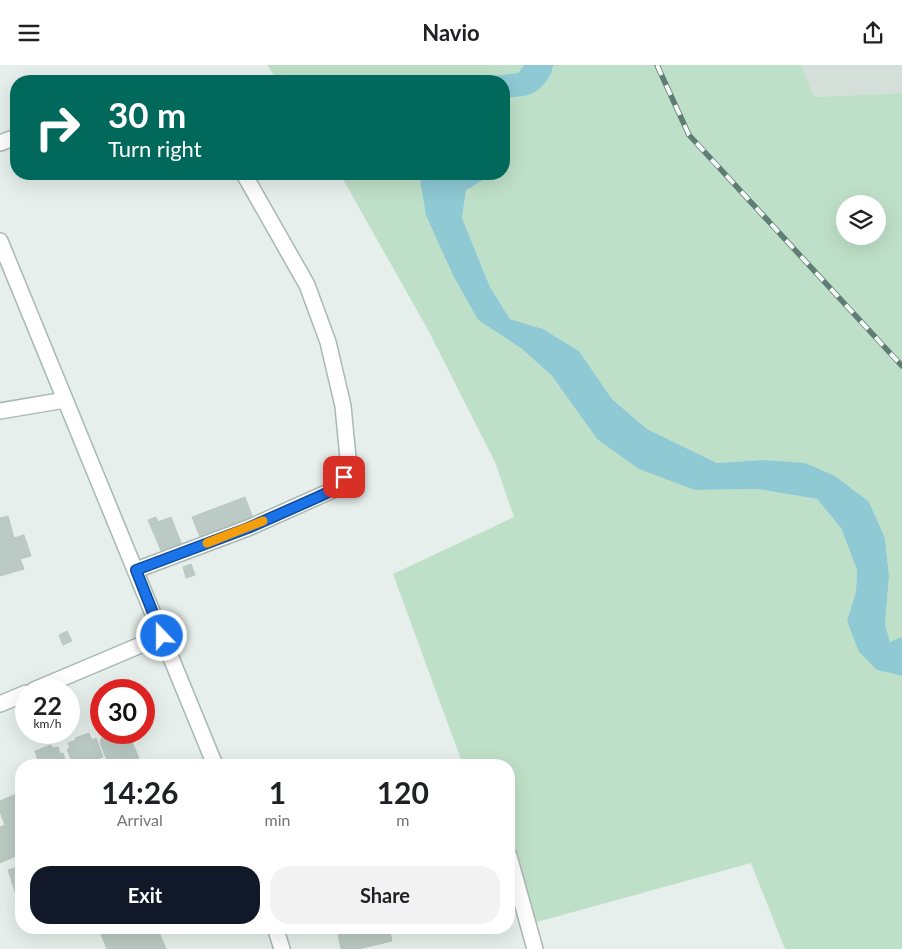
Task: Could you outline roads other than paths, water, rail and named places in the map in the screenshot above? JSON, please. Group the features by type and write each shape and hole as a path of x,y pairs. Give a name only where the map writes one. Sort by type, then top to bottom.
{"street":[{"path":"136,570 248,528 335,489 344,477 348,457 343,406 328,342 308,285 247,180"},
{"path":"0,241 213,759"},
{"path":"0,411 65,400"},
{"path":"60,679 162,636"},
{"path":"0,704 15,698"},
{"path":"515,877 535,949"},
{"path":"277,934 282,949"}],"water":[{"path":"524,65 553,65 547,80 538,90 528,95 510,97 510,75 500,75 518,73"},
{"path":"420,180 484,180 466,190 462,218 490,287 510,319 543,329 579,351 612,399 647,429 717,463 762,460 805,463 835,476 869,502 885,538 889,576 885,625 890,642 902,637 902,676 877,670 859,652 847,621 856,591 857,570 841,528 817,499 757,489 695,490 639,469 597,439 552,376 522,349 478,320 453,275 426,215"}],"railway":[{"path":"657,65 689,135 902,366"}]}
